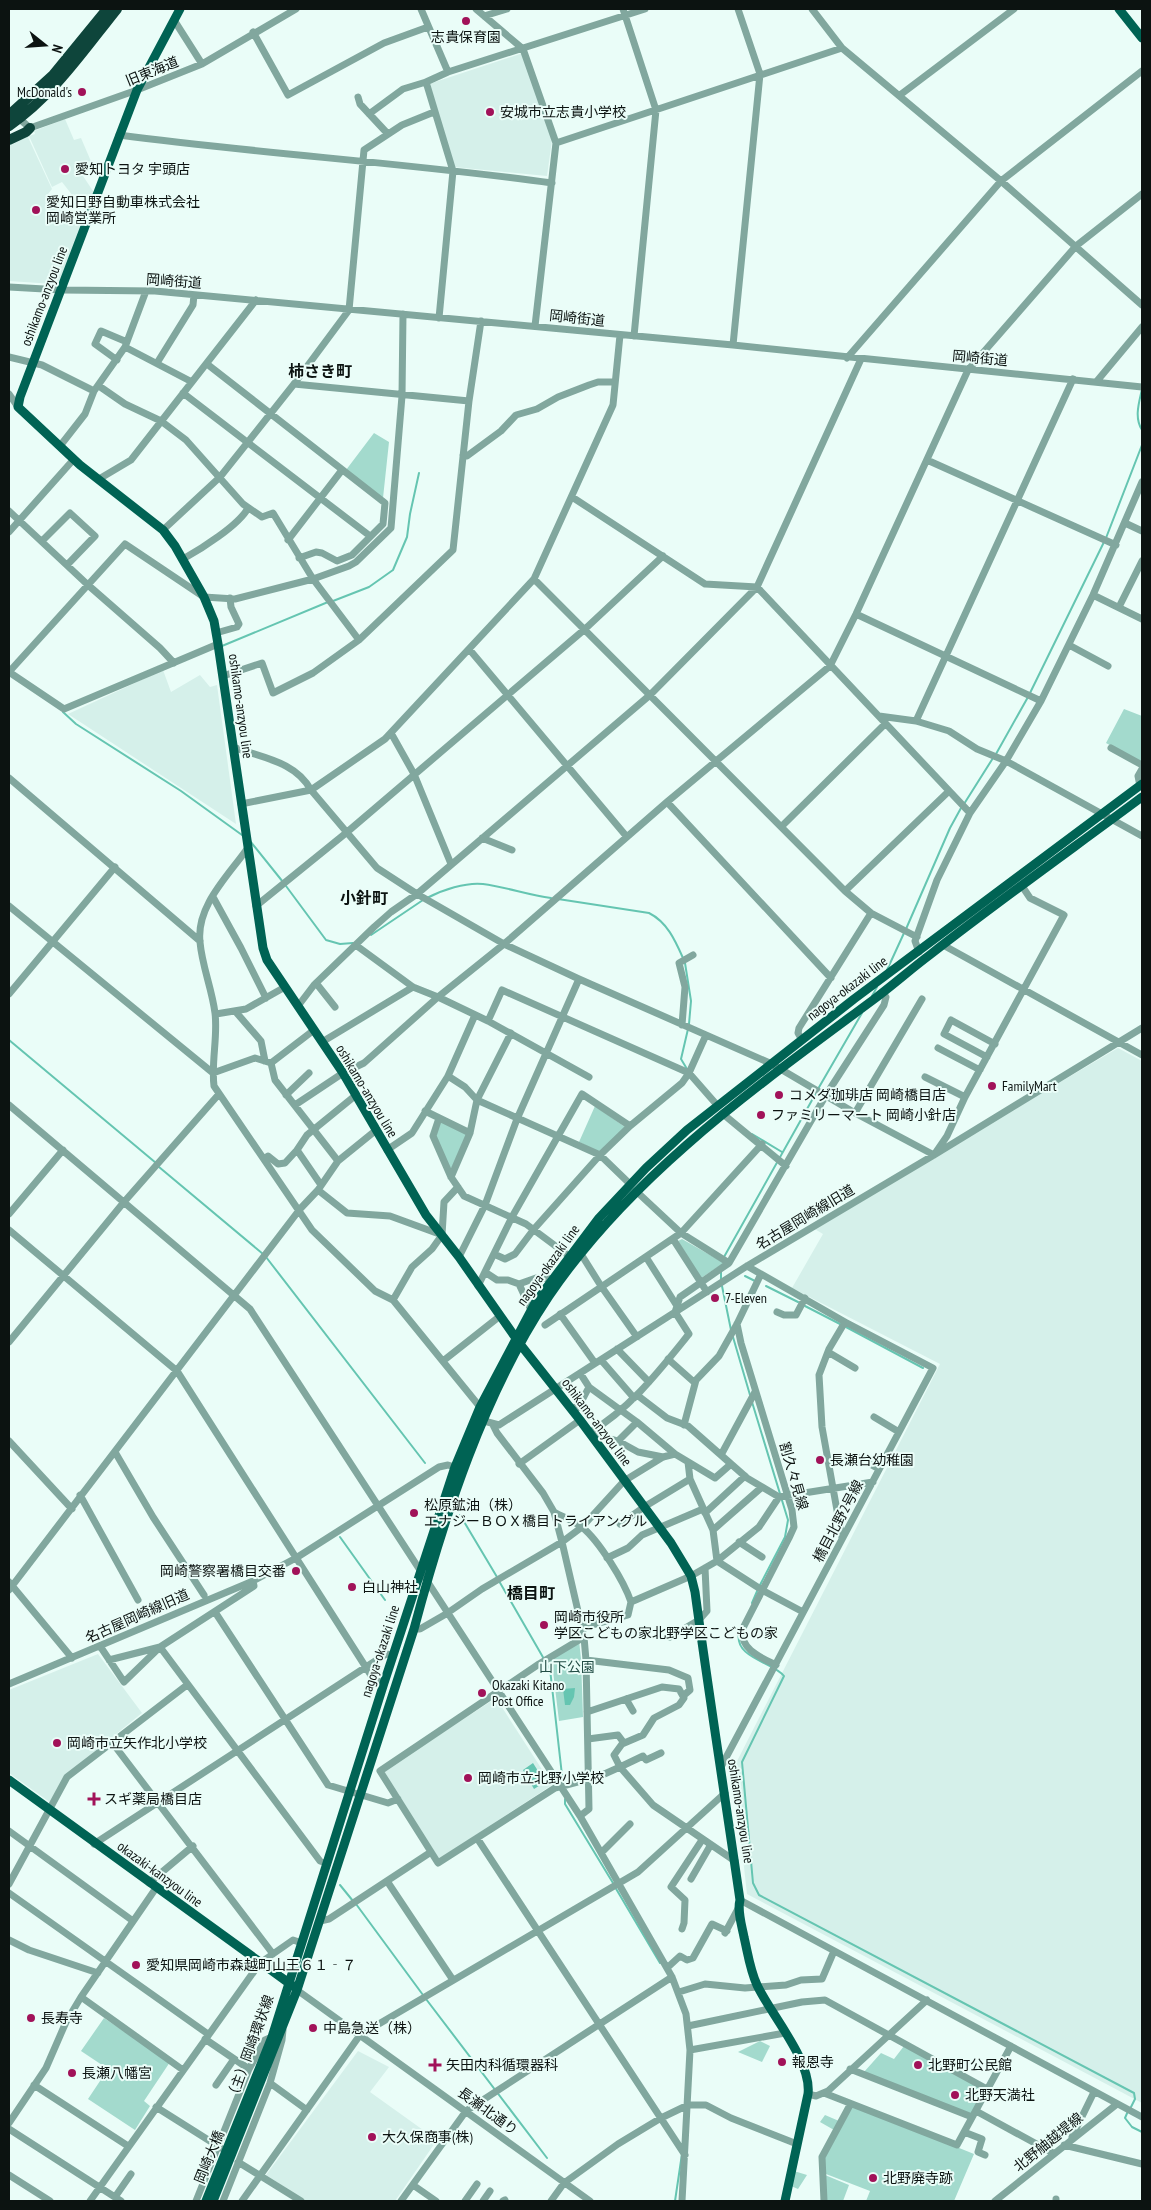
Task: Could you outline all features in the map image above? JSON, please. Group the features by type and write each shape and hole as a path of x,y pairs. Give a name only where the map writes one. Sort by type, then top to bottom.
{"highway":[{"path":"9,126 13,116 54,75 108,9"},
{"path":"13,116 37,104 74,65 117,9"},
{"path":"9,140 30,128"}],"main road":[{"name":"oshikamo-anzyou line","path":"180,9 137,90 62,290 13,407 74,459 163,530 183,559 214,621 247,849 266,960 343,1073 414,1197 518,1341 580,1420 660,1528 691,1576 695,1592 751,1969 758,1987 804,2066 809,2081 808,2094 785,2201"},
{"path":"1119,9 1142,38"},
{"name":"nagoya-okazaki line","path":"288,1983 455,1467 480,1407 518,1341 549,1296 633,1188 717,1106 854,999 1141,785"},
{"name":"nagoya-okazaki line","path":"297,1990 414,1629 426,1580 461,1477 531,1310 553,1278 599,1218 723,1114 883,993 943,945 1142,796"},
{"path":"918,965 919,952 924,955 930,955"},
{"name":"okazaki-kanzyou line","path":"9,1780 94,1844 297,1990"},
{"name":"（主）岡崎環状線","path":"241,2123 272,2037 288,1983"},
{"name":"（主）岡崎環状線","path":"241,2123 284,2027 297,1990"},
{"name":"岡崎大橋","path":"206,2201 241,2123"},
{"name":"岡崎大橋","path":"213,2201 241,2123"}],"street":[{"name":"旧東海道","path":"30,128 137,90 202,64 253,32 296,9"},
{"path":"421,9 448,72"},
{"path":"476,9 523,49 556,143 535,326"},
{"path":"484,16 507,9"},
{"path":"369,114 402,89 426,82 448,72 523,49 624,12 645,9"},
{"path":"733,345 760,74 738,9"},
{"path":"812,9 842,48 1001,181 1142,305"},
{"path":"900,95 1014,9"},
{"path":"624,12 656,110 634,336"},
{"path":"174,20 202,64"},
{"path":"253,32 288,95 384,43 428,27"},
{"path":"556,143 842,48"},
{"path":"847,358 1001,181 1142,71"},
{"path":"426,82 453,171 439,318"},
{"path":"358,97 360,104 387,134"},
{"path":"163,530 220,477 294,384 348,310 364,150 402,125 434,112"},
{"path":"13,116 30,128"},
{"path":"119,135 552,183"},
{"path":"295,1105 343,1073 364,1063 438,997 504,944 667,802 830,666 856,614 968,370 1076,246 1141,198"},
{"name":"岡崎街道","path":"9,287 146,291 256,300 733,345 1142,387"},
{"path":"60,446 84,414 97,389 126,344 146,291"},
{"path":"157,363 193,305 194,295"},
{"path":"99,479 131,460 256,300"},
{"path":"218,644 64,709 9,672 125,544 204,598 249,596 313,578 356,562 391,528 402,396 404,314"},
{"path":"223,676 262,663 273,693 313,673 359,640 453,550 469,401 481,321"},
{"path":"1097,382 1142,327"},
{"path":"117,360 95,344 101,331 192,382"},
{"path":"241,804 310,790 391,733 534,579 613,404 620,335"},
{"path":"9,357 33,361 97,389 160,421 186,440 248,508 262,517 273,513 299,558 359,640"},
{"path":"298,1006 316,983 391,912 417,894 650,695 757,587 861,359"},
{"path":"207,364 386,503 383,524 352,555 337,561 316,552 299,558"},
{"path":"916,721 1073,379"},
{"path":"463,455 467,456 501,431 516,415 537,409 558,397 598,382 616,382"},
{"path":"294,384 402,396 469,401"},
{"path":"184,393 370,536"},
{"path":"9,394 13,407"},
{"path":"9,532 74,459"},
{"path":"927,460 1116,545"},
{"path":"288,540 342,470"},
{"path":"919,952 915,941 937,880 970,814 1006,761 1041,701 1093,595 1142,482"},
{"path":"572,497 705,584 757,587 970,814"},
{"path":"183,559 200,549 244,516 248,508"},
{"path":"9,511 174,663"},
{"path":"42,541 70,513 95,536 67,565"},
{"path":"1125,523 1142,531"},
{"path":"256,906 346,833 585,629 662,556"},
{"path":"1119,607 1142,561"},
{"path":"534,579 845,891 871,913 917,937"},
{"path":"1093,595 1142,620"},
{"path":"216,633 237,627 239,624 230,607 230,598"},
{"path":"856,614 1041,701"},
{"path":"1069,645 1108,666"},
{"path":"469,649 627,838"},
{"path":"879,716 916,721 949,730 977,749 1006,761 1142,836"},
{"path":"782,826 885,724"},
{"path":"391,733 414,774 451,864"},
{"path":"233,747 284,764 304,778 310,790 377,868 417,894 504,944 772,1064 855,1113 934,1155 947,1136 965,1098 1064,915 1030,898 1022,886"},
{"path":"1111,748 1142,767 1138,776 1141,785"},
{"path":"9,778 200,941"},
{"path":"845,891 948,792"},
{"path":"667,802 831,978"},
{"path":"482,838 512,850"},
{"path":"247,849 213,896 203,916 200,941 216,1014 214,1086 312,1230 375,1291 393,1300 480,1407"},
{"path":"9,994 115,867"},
{"path":"213,896 266,998"},
{"path":"9,906 213,1073"},
{"path":"802,1040 798,1033 798,1028 871,913"},
{"path":"943,945 1142,1055"},
{"path":"356,946 413,987 512,1033 589,1077"},
{"path":"682,1025 685,987 679,963 693,955"},
{"path":"459,1257 485,1205 517,1119 579,979"},
{"path":"316,983 335,1007"},
{"path":"216,1014 246,1009 285,987"},
{"path":"322,1042 413,987"},
{"path":"488,1021 502,990 561,1018 689,1073 717,1106"},
{"path":"676,1309 680,1296 729,1263 826,1095 884,1005 886,997 883,993"},
{"path":"855,1113 922,999"},
{"path":"235,1011 261,1041 275,1080 338,1161"},
{"path":"387,1150 412,1132 448,1076 474,1015"},
{"path":"987,1058 944,1034 951,1020 995,1044"},
{"name":"名古屋岡崎線旧道","path":"493,1425 499,1425 556,1389 637,1337 676,1309 1142,1028"},
{"path":"268,1062 314,1030"},
{"path":"451,1177 470,1133 477,1100 512,1033"},
{"path":"494,1254 505,1259 515,1254 534,1229 600,1154 630,1126 682,1083 689,1073 706,1035"},
{"path":"938,1048 980,1070"},
{"path":"213,1073 255,1058 268,1062"},
{"path":"286,1095 309,1074"},
{"path":"448,1076 465,1087 477,1100 600,1154 681,1233 729,1263"},
{"path":"925,1077 965,1098"},
{"path":"9,1342 124,1202 219,1094"},
{"path":"478,1286 512,1217 582,1094 630,1126"},
{"path":"264,1159 268,1156 278,1164 285,1163 307,1135 356,1095"},
{"path":"9,1105 250,1309 580,1816 602,1852 679,1992 688,2026 690,2050 682,2201"},
{"path":"425,1111 470,1133"},
{"path":"723,1114 762,1144 786,1166"},
{"path":"439,1118 433,1136 451,1177 464,1196 534,1229 569,1256"},
{"path":"72,1658 10,1586 72,1509 80,1495 177,1372 338,1161 376,1130"},
{"path":"545,1325 681,1233 762,1144"},
{"path":"9,1214 63,1150"},
{"path":"297,1150 319,1188 348,1213 390,1216 442,1235"},
{"path":"393,1300 412,1268 432,1249 442,1235 444,1202 458,1186"},
{"path":"9,1230 177,1372 374,1680 384,1683"},
{"path":"672,1239 707,1292"},
{"path":"581,1254 637,1337"},
{"path":"589,1433 621,1411 649,1382 689,1334 646,1257"},
{"name":"橋目北野2号線","path":"721,1766 933,1368 845,1322 747,1266"},
{"path":"485,1272 498,1280 508,1280 519,1284 536,1278 553,1278"},
{"path":"684,1425 695,1383 719,1356 761,1274"},
{"path":"519,1284 531,1310"},
{"path":"779,1315 796,1315 805,1298"},
{"path":"560,1314 598,1362 636,1396 667,1418 684,1425 746,1476 779,1497 873,1482"},
{"path":"443,1361 500,1316"},
{"path":"842,1538 822,1427 819,1375 828,1352 845,1322"},
{"name":"割久々見線","path":"737,1324 755,1392 788,1497 794,1527 742,1630 741,1639 747,1648 776,1665"},
{"path":"617,1349 649,1382"},
{"path":"828,1352 855,1368"},
{"path":"668,1359 695,1383"},
{"path":"580,1373 589,1387 688,1462 715,1478 731,1464"},
{"path":"570,1407 578,1408 589,1387"},
{"path":"721,1455 755,1392"},
{"path":"874,1416 899,1432"},
{"path":"519,1464 580,1420"},
{"path":"484,1422 493,1425 519,1464 543,1493 554,1512 562,1542 584,1637 586,1660 589,1809 580,1816"},
{"path":"618,1441 637,1422"},
{"path":"589,1433 618,1441 638,1452 663,1457"},
{"path":"9,1443 72,1509"},
{"path":"115,1452 153,1517 204,1595"},
{"path":"414,1629 420,1629 482,1589 562,1542 582,1527 624,1481 663,1457 675,1454"},
{"path":"857,1457 880,1469"},
{"path":"688,1462 690,1479 713,1530 717,1561 762,1590 803,1612"},
{"name":"名古屋岡崎線旧道","path":"9,1684 253,1580 296,1558 439,1467 448,1465 455,1467"},
{"path":"607,1558 628,1548 642,1535 704,1511 746,1476"},
{"path":"620,1524 690,1479"},
{"path":"713,1530 762,1487"},
{"path":"80,1495 138,1600"},
{"path":"631,1602 691,1576 717,1561 759,1527 779,1497"},
{"path":"554,1512 582,1527 607,1558 623,1583 631,1602 628,1616 582,1628"},
{"path":"739,1542 762,1558"},
{"path":"670,1637 699,1620 707,1611 705,1568"},
{"path":"100,1646 124,1682 160,1647 254,1586 253,1580"},
{"path":"215,1612 328,1785 388,1803 398,1799"},
{"path":"584,1637 539,1664 380,1771 438,1863 561,1786 600,1776 643,1756 646,1760 660,1753"},
{"path":"109,1660 160,1647"},
{"path":"160,1647 320,1861 326,1863"},
{"path":"94,1844 366,1666 386,1654 393,1655"},
{"path":"586,1660 669,1670 688,1678 690,1690 683,1696 684,1698 679,1705 654,1718 643,1735 624,1743 614,1755 620,1767 653,1805 710,1846 735,1861"},
{"path":"9,1884 67,1777 111,1741 187,1685"},
{"path":"587,1712 662,1687 679,1689 683,1696"},
{"path":"626,1699 633,1712"},
{"path":"588,1739 618,1735 624,1743"},
{"path":"111,1741 193,1846 273,1954"},
{"path":"242,2201 360,2035 638,1872 725,1793"},
{"path":"602,1852 630,1824"},
{"path":"9,1831 133,1921"},
{"path":"477,1838 685,2156"},
{"path":"682,1929 684,1924 684,1900 671,1887 702,1840"},
{"path":"9,2123 46,2068 66,2022 133,1921 152,1886 193,1846"},
{"path":"691,1879 710,1846"},
{"path":"320,1921 328,1919 431,1852"},
{"path":"387,1880 453,1980"},
{"path":"9,1893 249,2069"},
{"path":"667,1968 680,1956 687,1960 693,1958 712,1924 726,1932 740,1903 927,2000 1142,2117"},
{"path":"9,1940 29,1950 98,1973"},
{"path":"90,2201 260,1963 293,1940 302,1943"},
{"path":"679,1992 705,1984 745,1988 786,1985 801,1980 822,1980 834,1951"},
{"path":"401,2201 466,2111 672,1978"},
{"name":"長瀬北通り","path":"297,1990 590,2201"},
{"path":"82,1997 183,2070"},
{"path":"688,2026 772,2010 802,2002 825,2000 987,2089"},
{"path":"808,2094 816,2096 824,2093 927,2000"},
{"path":"223,2201 270,2083 284,2027"},
{"path":"690,2050 785,2033"},
{"path":"196,2201 249,2069 264,2040 272,2037"},
{"path":"824,2093 850,2105 957,2145 1011,2046"},
{"path":"216,2086 234,2059"},
{"path":"850,2069 974,2114 1053,2154"},
{"path":"270,2083 307,2110"},
{"path":"34,2086 128,2146"},
{"path":"1094,2092 1068,2142 1142,2164"},
{"name":"北野舳越堤線","path":"995,2201 1117,2104"},
{"path":"551,2201 564,2183 618,2144 661,2118 688,2105 706,2105 731,2118 797,2144"},
{"path":"824,2201 822,2157 850,2105"},
{"path":"156,2107 301,2201"},
{"path":"9,2129 118,2199 131,2174"},
{"path":"964,2132 982,2139 978,2152 985,2155"},
{"path":"9,2175 50,2201"},
{"path":"413,2184 436,2201"},
{"path":"465,2201 477,2184"},
{"path":"483,2201 490,2191"}],"shaded area":[{"name":"安城市立志貴小学校","path":"523,53 552,140 547,176 454,167 429,84"},
{"name":"愛知トヨタ 宇頭店","path":"65,119 74,140 81,138 93,166 81,173 95,194 87,214 62,182 52,187 29,136 35,134 34,131"},
{"name":"愛知日野自動車株式会社 岡崎営業所","path":"27,135 52,189 48,194 81,226 62,279 54,284 9,281 9,143"},
{"path":"163,670 171,692 200,675 210,687 217,685 236,824 68,714"},
{"path":"1118,1048 1142,1061 1142,2103 747,1894 733,1769 940,1364 792,1288 823,1234 813,1228"},
{"name":"岡崎市立矢作北小学校","path":"98,1654 142,1713 67,1774 51,1803 9,1773 9,1690"},
{"path":"575,1688 574,1697 570,1705 565,1705 563,1689"},
{"name":"岡崎市立北野小学校","path":"496,1698 552,1785 439,1859 384,1771"},
{"path":"533,1763 545,1782 534,1789 523,1770"},
{"path":"358,2051 389,2067 370,2092 437,2140 395,2201 306,2201 266,2175"}],"green space":[{"path":"374,433 389,442 383,498 346,470"},
{"path":"1124,709 1142,716 1142,763 1106,743"},
{"path":"595,1106 625,1127 599,1152 579,1142"},
{"path":"441,1121 468,1134 450,1171 435,1136"},
{"path":"682,1239 724,1263 701,1278 678,1241"},
{"name":"山下公園","path":"579,1640 583,1717 559,1721 553,1671 548,1661"},
{"path":"104,2018 170,2062 144,2101 150,2106 135,2130 88,2099 108,2069 81,2051"},
{"path":"760,2041 770,2046 762,2062 738,2052"},
{"path":"904,2046 985,2090 972,2115 864,2072 881,2053 894,2059"},
{"path":"853,2105 974,2154 954,2201 866,2201 870,2191 826,2174 824,2158"},
{"path":"825,2115 839,2121 834,2130 820,2122"},
{"path":"794,2171 807,2175 798,2189 791,2186"},
{"path":"825,2175 849,2185 843,2201 826,2201"}],"waterway":[{"path":"1142,389 1138,415 1142,430"},
{"path":"1106,538 1142,445"},
{"path":"333,601 369,587 393,570 407,537 419,473"},
{"path":"1030,693 1104,542"},
{"path":"222,646 328,602"},
{"path":"996,754 1028,697"},
{"path":"63,712 76,724 181,791 242,835"},
{"path":"964,804 993,758"},
{"path":"906,929 950,828 961,808"},
{"path":"250,841 283,882"},
{"path":"427,898 454,887 469,884 492,885 551,898"},
{"path":"286,886 326,940 340,944 353,943"},
{"path":"558,899 649,913 666,926 683,958"},
{"path":"371,935 423,900"},
{"path":"887,970 904,933"},
{"path":"685,963 691,1001 689,1024"},
{"path":"872,996 877,987"},
{"path":"818,1089 862,1013"},
{"path":"687,1069 681,1059 688,1029"},
{"path":"9,1040 156,1163"},
{"path":"724,1257 816,1093"},
{"path":"752,1134 782,1152"},
{"path":"159,1167 263,1254"},
{"path":"266,1257 425,1463"},
{"path":"721,1271 721,1281"},
{"path":"745,1276 755,1281"},
{"path":"722,1286 731,1330"},
{"path":"766,1286 798,1302"},
{"path":"805,1306 840,1324"},
{"path":"846,1327 923,1368"},
{"path":"733,1337 750,1395"},
{"path":"752,1402 788,1520 785,1537 760,1585"},
{"path":"460,1515 497,1577"},
{"path":"340,1537 385,1600"},
{"path":"499,1581 544,1659"},
{"path":"752,1603 758,1589"},
{"path":"739,1633 739,1641 742,1648 748,1654 779,1671 784,1676 742,1762 753,1883 759,1895 1134,2093 1135,2099 1131,2107"},
{"path":"546,1663 550,1669 563,1784"},
{"path":"565,1799 565,1804 613,1883"},
{"path":"340,1885 353,1901"},
{"path":"615,1887 660,1963"},
{"path":"356,1904 423,1995"},
{"path":"426,1999 547,2158"},
{"path":"1128,2111 1125,2118 1132,2127 1142,2132"},
{"path":"675,2201 682,2154"}],"place":[{"name":"志貴保育園","path":"466,21"},
{"name":"McDonald's","path":"82,92"},
{"name":"安城市立志貴小学校","path":"490,112"},
{"name":"愛知トヨタ 宇頭店","path":"65,169"},
{"name":"愛知日野自動車株式会社 岡崎営業所","path":"36,210"},
{"name":"FamilyMart","path":"992,1086"},
{"name":"コメダ珈琲店 岡崎橋目店","path":"779,1095"},
{"name":"ファミリーマート 岡崎小針店","path":"761,1115"},
{"name":"7-Eleven","path":"715,1298"},
{"name":"長瀬台幼稚園","path":"820,1460"},
{"name":"松原鉱油（株） エナジーＢＯＸ橋目トライアングル","path":"414,1513"},
{"name":"岡崎警察署橋目交番","path":"296,1571"},
{"name":"白山神社","path":"352,1587"},
{"name":"岡崎市役所 学区こどもの家北野学区こどもの家","path":"544,1625"},
{"name":"Okazaki Kitano Post Office","path":"482,1693"},
{"name":"岡崎市立矢作北小学校","path":"57,1743"},
{"name":"岡崎市立北野小学校","path":"468,1778"},
{"name":"スギ薬局橋目店","path":"94,1799"},
{"name":"愛知県岡崎市森越町山王６１‐７","path":"136,1965"},
{"name":"長寿寺","path":"31,2018"},
{"name":"中島急送（株）","path":"313,2028"},
{"name":"報恩寺","path":"782,2062"},
{"name":"矢田内科循環器科","path":"435,2065"},
{"name":"北野町公民館","path":"918,2065"},
{"name":"長瀬八幡宮","path":"72,2073"},
{"name":"北野天満社","path":"955,2095"},
{"name":"大久保商事(株)","path":"372,2137"},
{"name":"北野廃寺跡","path":"873,2178"}],"district":[{"name":"柿さき町","path":"320,371"},
{"name":"小針町","path":"364,898"},
{"name":"橋目町","path":"531,1593"}]}
